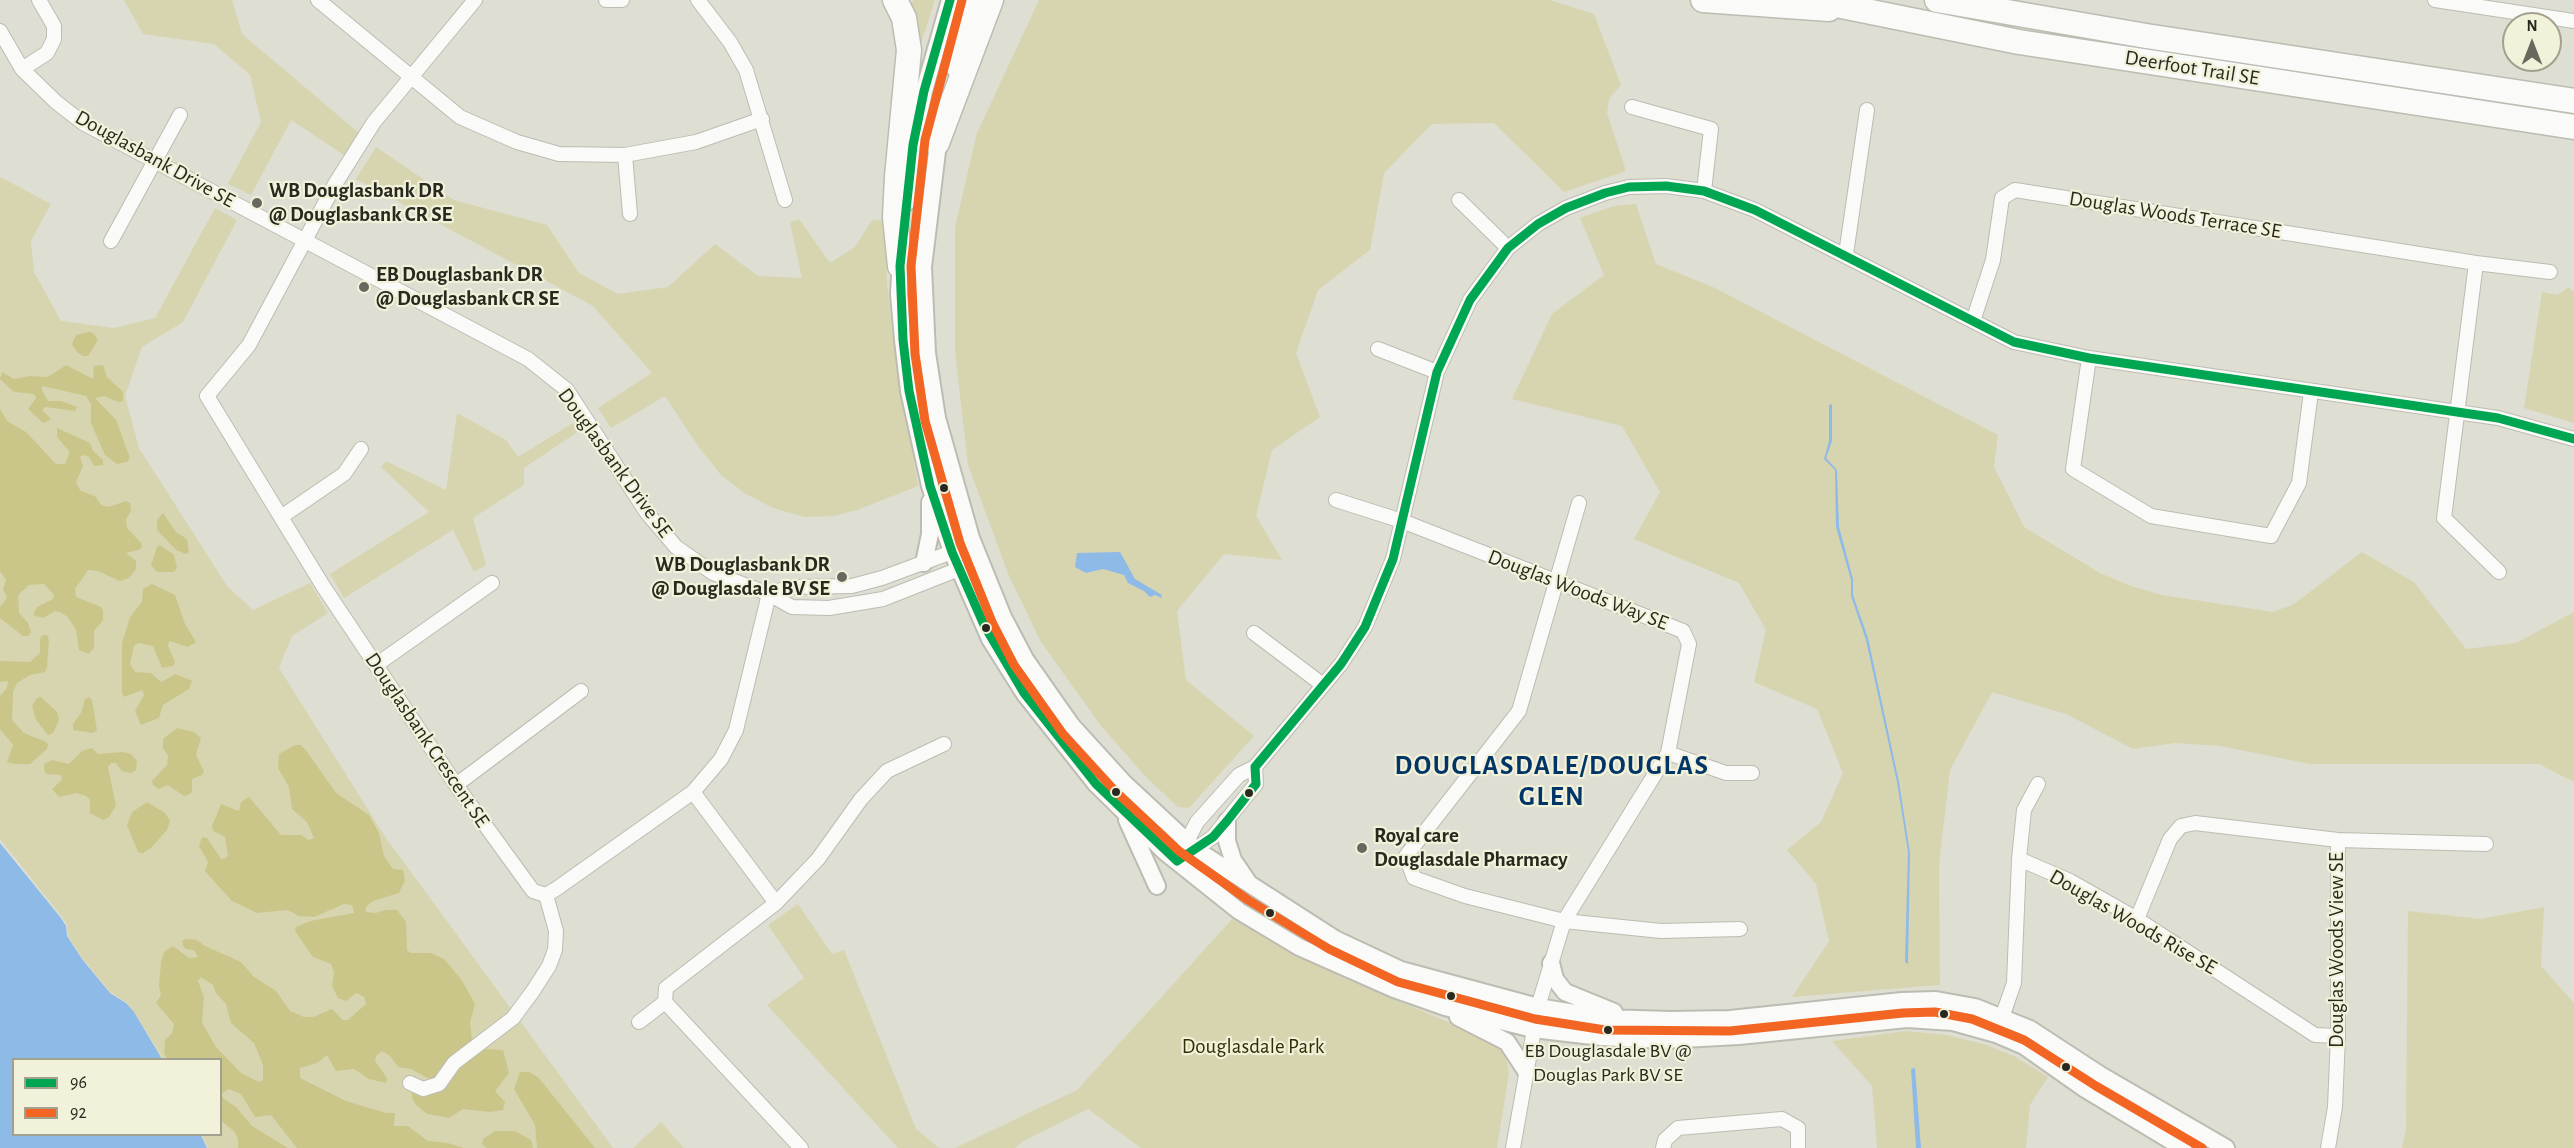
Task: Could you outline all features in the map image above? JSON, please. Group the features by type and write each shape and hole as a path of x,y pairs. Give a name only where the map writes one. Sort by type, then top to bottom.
{"highway":[{"path":"895,0 904,18 909,50 895,217 900,266"},
{"path":"937,143 991,0"},
{"path":"1703,0 1864,12"},
{"name":"Deerfoot Trail SE","path":"1812,0 2019,42 2574,127"},
{"name":"Deerfoot Trail SE","path":"1937,0 2146,36 2574,101"},
{"path":"2005,0 2146,36"}],"street":[{"path":"22,69 47,53 54,39 54,26 39,0"},
{"path":"318,0 460,117 517,142 559,154 625,155 696,142 762,119"},
{"path":"305,240 357,149 410,78 475,0"},
{"path":"606,0 622,0"},
{"path":"698,0 730,42 746,70 784,200"},
{"path":"950,0 924,91 913,145 900,266 903,340 909,391 930,486 952,552 990,639 1024,693 1070,752 1122,811 1177,861 1239,911 1299,947 1345,970 1445,1007 1533,1029 1601,1037 1664,1040 1739,1036 1907,1019 1953,1022 1996,1034 2024,1046 2085,1089 2183,1148"},
{"path":"974,0 937,143 923,267 927,353 937,418 976,554 1025,659 1072,726 1123,782 1191,846 1254,890 1335,939 1401,969 1450,985 1538,1007 1605,1018 1629,1019 1730,1019 1902,1001 1936,1000 1975,1007 2030,1029 2102,1076 2226,1148"},
{"path":"2435,0 2574,21"},
{"name":"Douglasbank Drive SE","path":"0,31 22,69 56,102 83,123 528,359 567,390 647,513 676,547 713,573 769,594 792,607 829,608 884,599 959,569 976,554"},
{"path":"1632,107 1711,129 1704,191"},
{"path":"1846,254 1867,110"},
{"path":"111,241 180,115"},
{"path":"625,155 630,214"},
{"path":"1191,846 1197,822 1239,775 1255,767 1341,664 1365,627 1393,559 1437,372 1470,300 1508,248 1538,224 1566,208 1605,193 1629,187 1666,186 1704,191 1755,210 1846,254 2014,342 2089,358 2499,418 2574,439"},
{"name":"Douglas Woods Terrace SE","path":"1973,321 1993,261 2002,198 2015,190 2475,263 2550,272"},
{"path":"1459,200 1508,248"},
{"name":"Douglasbank Crescent SE","path":"305,240 249,345 207,396 280,517 375,665 456,785 533,891 546,895"},
{"path":"2475,263 2444,518 2499,572"},
{"path":"1378,349 1437,372"},
{"path":"2089,358 2073,469 2151,516 2271,536 2299,483 2311,392"},
{"path":"280,517 344,474 361,449"},
{"path":"924,563 930,534 930,486"},
{"name":"Douglas Woods Way SE","path":"1336,500 1402,521 1683,631 1689,644 1668,753 1564,921 1533,1029 1513,1148"},
{"path":"1579,503 1519,711 1406,856 1414,878 1465,896 1564,921 1661,931 1740,929"},
{"path":"410,1083 423,1089 439,1084 454,1063 513,1018 533,991 549,966 555,950 556,932 546,895 693,792 721,759 736,730 769,594 791,587 852,586 952,552 976,554"},
{"path":"375,665 492,583"},
{"path":"1254,633 1323,685"},
{"path":"456,785 581,691"},
{"path":"801,1148 665,1002 666,988 776,903 818,859 861,799 887,771 944,744"},
{"path":"1668,753 1726,773 1752,773"},
{"path":"1177,861 1191,846 1213,837 1227,821 1256,784 1255,767"},
{"path":"2019,859 2024,810 2038,784"},
{"path":"693,792 776,903"},
{"path":"1122,811 1157,885"},
{"path":"1227,821 1227,841 1233,860 1254,890"},
{"name":"Douglas Woods View SE","path":"2137,919 2170,839 2181,826 2195,823 2338,840 2338,1036 2335,1107 2327,1146"},
{"path":"2338,840 2486,844"},
{"name":"Douglas Woods Rise SE","path":"1996,1034 2014,983 2019,859 2070,881 2137,919 2315,1035 2338,1036"},
{"path":"1551,963 1556,980 1572,998 1629,1019"},
{"path":"639,1022 665,1002"},
{"path":"1445,1007 1462,1020 1507,1042 1526,1071"},
{"path":"1663,1148 1665,1140 1678,1128 1782,1119 1798,1128 1798,1148"}],"green space":[{"path":"124,0 232,0 242,34 359,133 344,155 291,120 251,195 228,184 261,122 250,75 214,44 143,34"},
{"path":"914,0 935,0 919,49 909,4"},
{"path":"1039,0 1550,0 1594,14 1621,85 1609,99 1607,113 1626,171 1564,192 1494,123 1432,124 1384,173 1370,250 1318,290 1296,353 1320,417 1272,450 1256,516 1282,560 1224,554 1177,611 1186,680 1254,736 1189,808 1178,807 1146,777 1101,726 1041,642 1009,576 968,465 955,351 955,227 977,133"},
{"path":"376,147 454,200 547,225 579,273 618,294 668,287 715,244 758,276 802,278 790,223 799,219 830,263 855,247 872,220 886,221 887,284 892,329 918,486 857,510 834,516 805,517 773,508 746,494 721,475 698,446 665,396 611,428 598,408 652,373 593,306 356,179"},
{"path":"0,177 51,204 31,241 34,272 61,321 114,328 155,318 215,208 237,220 183,322 142,347 125,396 139,448 227,586 253,610 310,583 328,613 292,636 279,668 386,838 613,1148 208,1148 202,1136 222,1136 222,1058 162,1058 126,1002 110,992 83,959 68,936 67,925 62,917 0,839"},
{"path":"1636,204 1656,264 1713,287 1998,435 1994,467 2024,527 2100,573 2131,586 2162,595 2273,612 2294,604 2362,552 2414,582 2466,649 2516,643 2574,612 2574,782 2539,764 2310,764 2220,746 2175,743 2133,749 2066,714 1992,692 1950,770 1939,865 1940,985 1792,997 1829,941 1816,884 1787,850 1821,822 1843,773 1817,709 1754,682 1766,630 1739,583 1634,539 1660,492 1622,426 1512,399 1552,314 1604,275 1580,218 1614,206"},
{"path":"2568,287 2574,292 2574,423 2524,408 2542,292 2558,295"},
{"path":"457,413 506,440 518,457 573,423 579,431 524,468 524,485 473,518 486,565 474,572 453,530 344,598 330,574 429,512 381,467 386,461 446,490"},
{"path":"798,904 832,954 844,950 916,1129 939,1148 898,1148 767,1005 804,978 768,925"},
{"path":"2544,907 2541,966 2574,1003 2574,1148 2402,1148 2406,1128 2408,911 2481,919"},
{"name":"Douglasdale Park","path":"1234,917 1262,935 1341,977 1493,1041 1505,1053 1509,1073 1497,1148 1141,1148 1088,1109 1023,1141 1015,1148 955,1148 1077,1090"},
{"path":"1906,1031 1947,1035 1987,1045 2014,1056 2048,1077 2030,1105 2026,1148 1877,1148 1872,1086 1832,1041"},
{"path":"661,1122 684,1148 633,1148"}],"shaded area":[{"path":"93,333 98,340 88,356 83,356 72,344 76,335"},
{"path":"66,365 93,379 94,366 103,365 107,377 123,392 123,401 118,402 104,396 95,398 116,420 130,458 127,462 117,464 105,455 91,423 91,404 86,396 42,386 48,401 61,401 77,407 75,411 46,407 42,410 51,419 43,423 28,409 36,398 34,394 14,392 0,379 2,372 14,379 30,376 48,377"},
{"path":"0,409 7,421 26,432 56,464 65,464 70,452 57,437 57,428 90,443 93,451 103,460 103,465 94,466 89,457 84,455 80,457 83,466 76,482 80,490 96,497 101,505 109,507 126,501 130,503 131,511 126,519 127,528 142,544 141,549 126,553 136,561 136,569 129,578 120,581 98,571 88,570 75,589 76,597 101,607 103,611 103,620 94,631 94,648 88,654 79,650 76,630 68,617 55,611 43,618 33,615 37,607 53,599 54,595 44,584 29,585 18,595 19,613 28,623 31,632 28,636 23,636 0,618 0,607 7,598 3,589 6,580 0,571"},
{"path":"163,513 176,532 187,539 189,552 186,554 176,550 157,530 157,520"},
{"path":"160,545 174,555 177,568 174,572 157,572 151,565 157,547"},
{"path":"152,584 175,595 185,624 196,642 188,647 169,641 168,646 175,662 173,666 162,668 153,646 138,643 134,646 130,664 135,672 151,673 161,682 176,674 192,681 189,689 163,705 159,718 141,725 135,711 144,695 142,690 124,697 122,692 122,643 130,617 142,602 143,589"},
{"path":"43,635 47,635 49,640 47,668 45,672 30,675 17,683 13,692 12,720 24,733 48,744 47,749 30,764 14,764 7,762 13,745 0,729 0,696 7,688 8,681 0,682 0,661 30,662 40,653 40,639"},
{"path":"41,697 57,712 59,720 53,733 48,735 36,720 32,706 37,698"},
{"path":"89,697 92,700 97,730 93,733 73,730 73,724 81,713 85,699"},
{"path":"177,728 194,732 201,738 196,755 204,771 202,775 192,779 192,792 184,796 168,785 159,789 153,785 152,781 167,765 168,756 163,748 163,739"},
{"path":"295,745 301,745 336,793 369,815 379,833 384,856 393,869 403,870 405,880 399,893 373,901 366,907 366,912 397,910 406,922 407,950 411,953 431,953 444,959 461,979 475,1004 470,1022 473,1049 477,1051 503,1050 509,1073 495,1091 505,1102 503,1110 490,1112 463,1109 449,1118 427,1114 416,1105 412,1098 412,1089 431,1080 411,1069 398,1067 390,1056 382,1051 376,1056 375,1061 387,1078 386,1083 369,1079 354,1069 336,1071 327,1055 317,1063 300,1068 300,1078 346,1101 386,1113 395,1113 394,1126 408,1126 428,1141 448,1143 464,1148 297,1148 271,1115 255,1117 241,1094 229,1089 222,1093 222,1058 166,1058 164,1053 165,1040 172,1033 174,1024 156,1003 161,995 159,987 161,961 165,951 173,946 189,958 198,957 194,950 183,946 182,941 186,939 197,940 241,962 254,977 276,991 290,1011 304,1017 313,1017 332,1009 343,1020 348,1020 366,1004 364,997 356,993 346,1001 338,998 332,986 334,972 331,964 313,957 295,931 296,927 310,921 354,913 352,905 344,904 314,917 299,916 287,910 257,913 232,901 205,871 208,862 199,846 202,837 207,838 221,859 228,855 225,837 213,831 212,826 221,804 239,811 241,802 249,797 281,835 301,835 309,840 314,838 307,822 292,809 289,787 278,768 279,754","holes":["201,977 213,985 216,993 226,1004 231,1023 254,1043 263,1065 263,1080 259,1082 241,1073 216,1047 202,1023 204,997 198,981"]},
{"path":"92,748 98,754 123,752 131,754 137,761 136,770 131,773 122,771 116,763 111,763 108,767 116,806 108,818 103,820 90,813 90,800 86,796 77,793 59,797 52,789 62,780 61,775 46,774 44,769 44,764 52,760 69,764 82,751"},
{"path":"147,802 165,813 170,821 167,830 151,848 143,853 138,852 127,825 132,812"},
{"path":"520,1072 529,1072 538,1077 595,1148 537,1148 535,1125 514,1089"},
{"path":"222,1096 236,1107 252,1126 288,1148 238,1148 238,1139 234,1131 222,1122"},
{"path":"495,1131 515,1131 531,1140 533,1148 487,1148 482,1144 483,1139"}],"water":[{"path":"1832,404 1832,441 1826,458 1837,470 1839,527 1853,579 1853,595 1868,638 1899,782 1910,853 1908,964 1905,962 1908,852 1897,782 1866,640 1851,596 1851,580 1836,527 1835,470 1824,459 1829,441 1829,405"},
{"path":"1120,552 1135,579 1162,595 1161,598 1155,595 1150,597 1144,591 1128,583 1124,575 1103,569 1086,573 1075,567 1077,553"},
{"path":"0,843 61,918 66,926 67,936 82,959 110,993 126,1003 134,1012 161,1058 12,1058 12,1136 201,1136 207,1148 0,1148"},
{"path":"1915,1068 1921,1148 1916,1148 1911,1069"}],"transit line":[{"name":"96","path":"950,0 924,91 913,145 900,266 903,340 909,391 930,486 952,552 984,625 1024,693 1096,784 1177,861 1213,837 1227,821 1256,784 1255,767 1341,664 1365,627 1393,559 1437,372 1470,300 1508,248 1538,224 1566,208 1605,193 1629,187 1666,186 1704,191 1755,210 2014,342 2089,358 2498,418 2574,439"},
{"name":"92","path":"962,0 925,140 911,266 915,354 925,421 960,543 992,622 1014,665 1063,734 1115,791 1179,851 1248,900 1329,949 1398,982 1535,1019 1605,1030 1730,1031 1903,1013 1935,1012 1972,1019 2024,1040 2096,1086 2202,1148"}],"place":[{"name":"WB Douglasbank DR @ Douglasbank CR SE","path":"257,203"},
{"name":"EB Douglasbank DR @ Douglasbank CR SE","path":"364,287"},
{"name":"WB Douglasbank DR @ Douglasdale BV SE","path":"842,577"},
{"name":"Royal care Douglasdale Pharmacy","path":"1362,848"},
{"name":"EB Douglasdale BV @ Douglas Park BV SE","path":"1608,1030"}],"district":[{"name":"DOUGLASDALE/DOUGLAS GLEN","path":"1552,782"}]}
